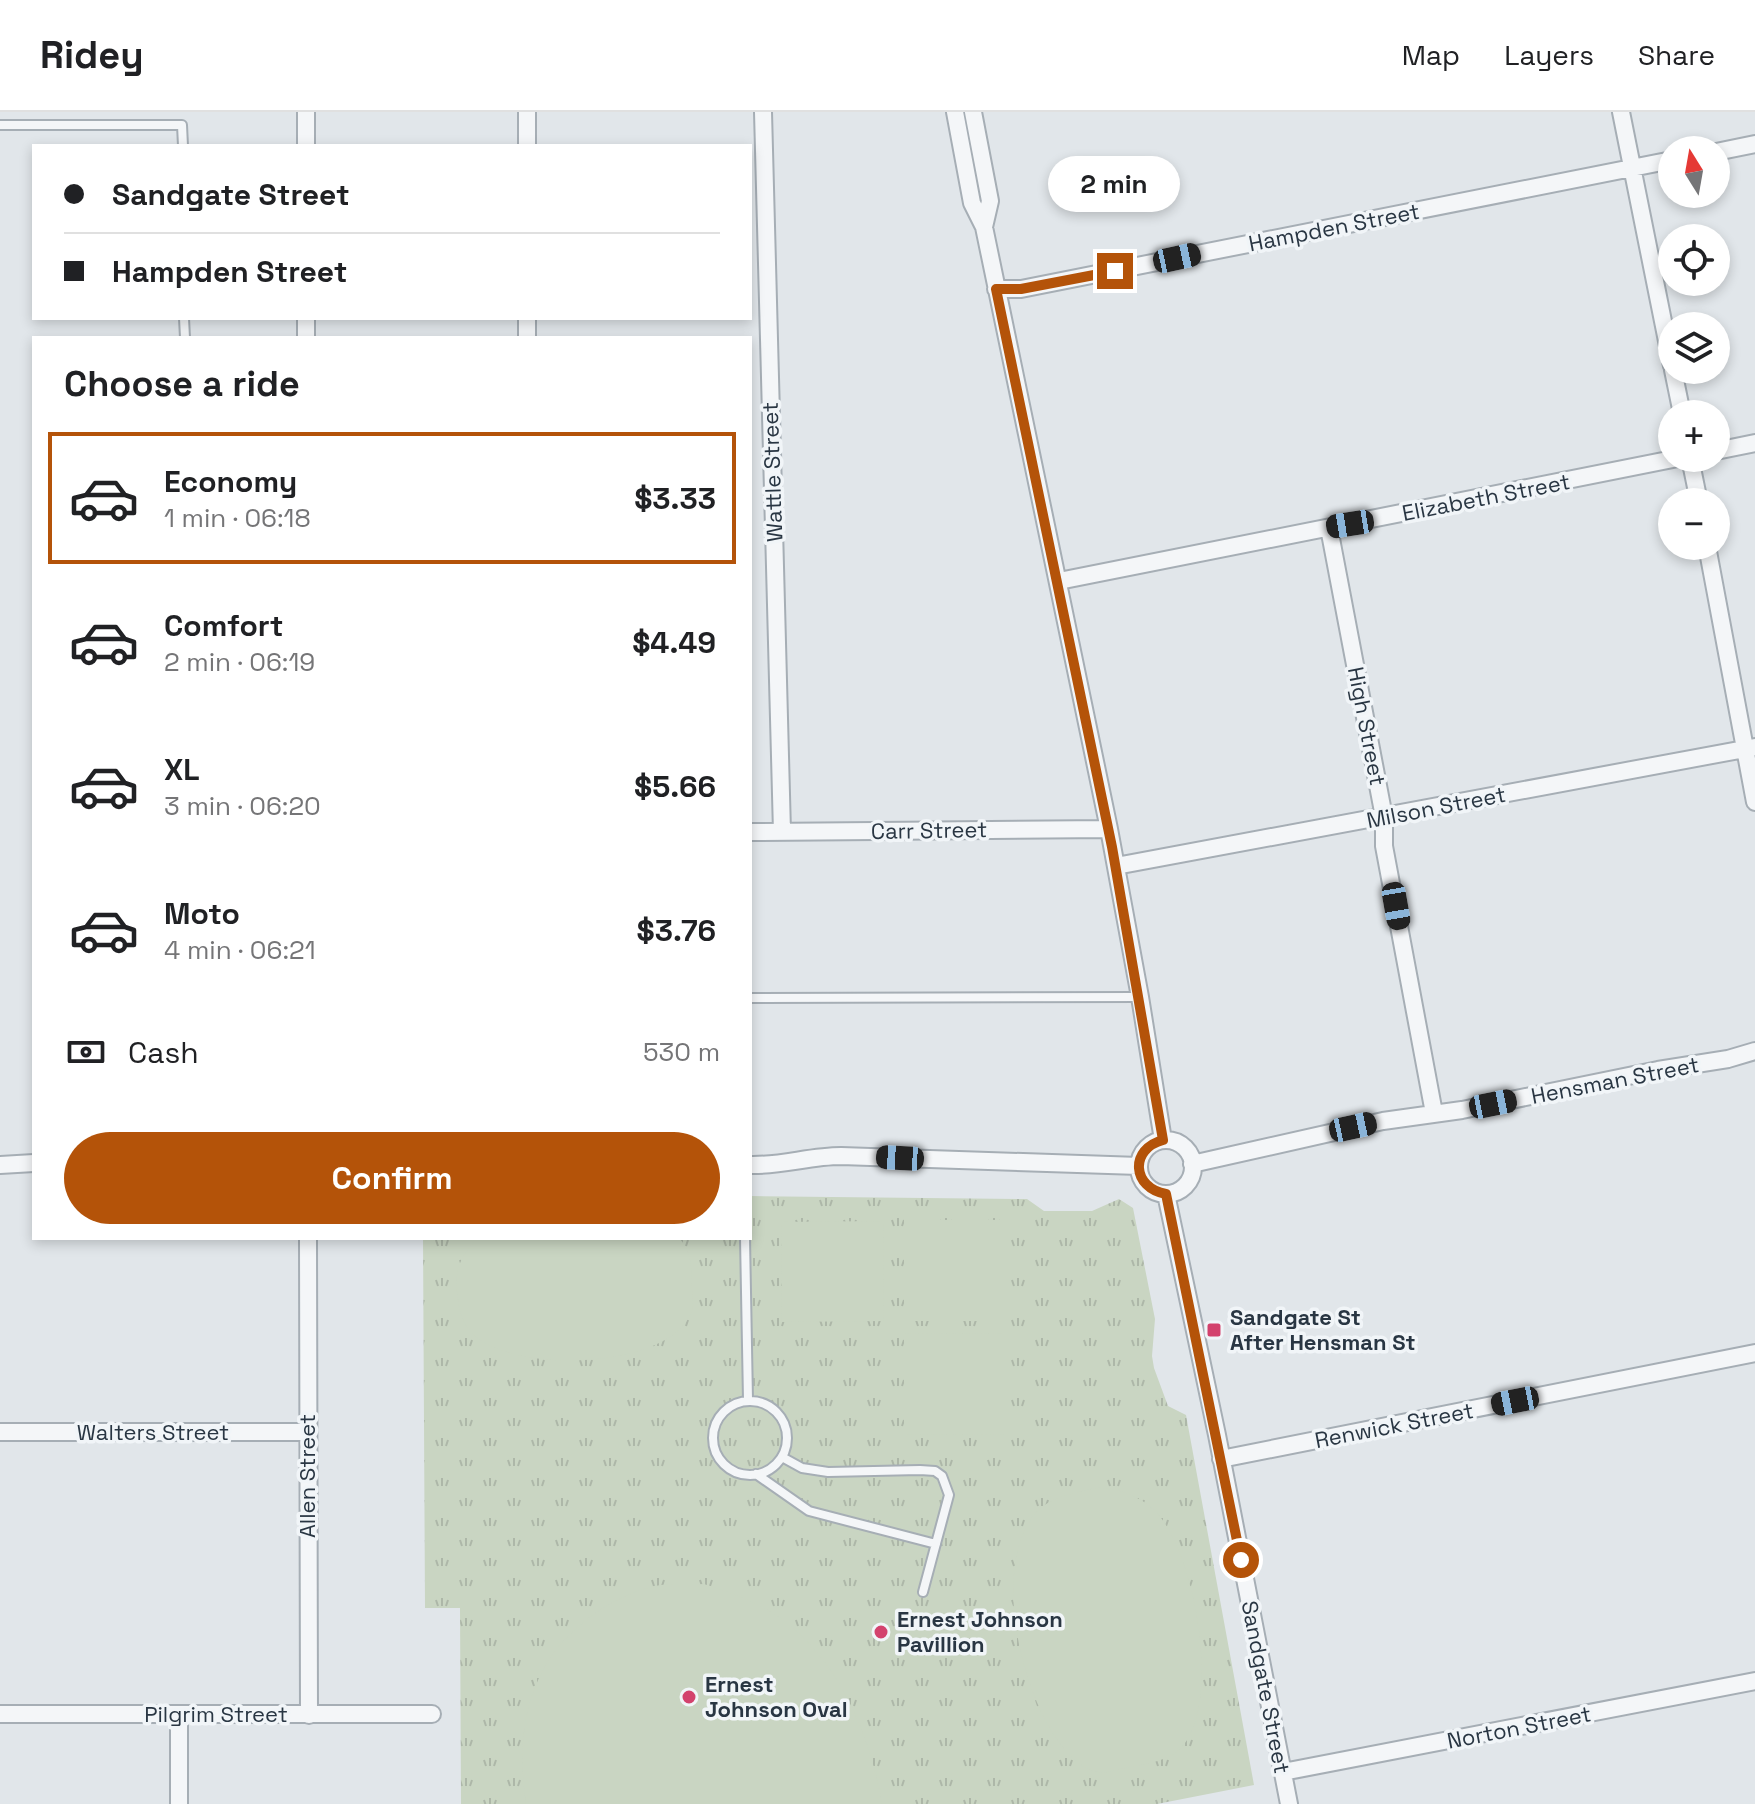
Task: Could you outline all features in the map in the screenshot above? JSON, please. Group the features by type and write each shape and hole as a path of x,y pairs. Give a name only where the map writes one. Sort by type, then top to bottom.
{"street":[{"path":"306,112 306,144"},
{"path":"527,112 527,144"},
{"name":"Wattle Street","path":"763,112 782,832"},
{"path":"955,112 972,203 984,227 1059,581 1116,866 1163,1140"},
{"path":"973,112 990,201 984,227"},
{"path":"1621,112 1661,312"},
{"path":"1730,149 1755,144"},
{"name":"Hampden Street","path":"996,289 1021,289 1658,163"},
{"path":"1730,448 1755,443"},
{"name":"Elizabeth Street","path":"1059,581 1658,462"},
{"name":"High Street","path":"1329,528 1384,817 1384,846 1434,1113"},
{"path":"1710,560 1750,748 1755,802"},
{"name":"Milson Street","path":"1116,866 1750,748"},
{"name":"Carr Street","path":"752,832 1109,829"},
{"name":"Hensman Street","path":"1192,1164 1383,1121 1728,1059 1755,1051"},
{"path":"1163,1140 1179,1143 1190,1155 1192,1164 1189,1181 1183,1188 1166,1194 1144,1182 1139,1166 1144,1152 1155,1142 1163,1140"},
{"path":"752,1165 776,1165 821,1156 841,1156 1139,1166"},
{"path":"1,1163 32,1163"},
{"name":"Sandgate Street","path":"1166,1194 1289,1804"},
{"name":"Allen Street","path":"308,1240 309,1715"},
{"name":"Renwick Street","path":"1221,1459 1755,1353"},
{"name":"Walters Street","path":"0,1432 306,1432"},
{"name":"Norton Street","path":"1283,1772 1755,1681"},
{"name":"Pilgrim Street","path":"0,1714 432,1714"},
{"path":"179,1715 179,1804"}],"lane":[{"path":"0,125 182,125 183,144"},
{"path":"752,998 1140,997"},
{"path":"745,1240 748,1400"},
{"path":"748,1400 773,1408 784,1422 787,1440 782,1457 771,1468 756,1474 738,1473 729,1468 717,1455 713,1437 723,1412 748,1400"},
{"path":"782,1457 802,1468 828,1472 935,1471 942,1476 949,1495 923,1592"},
{"path":"756,1474 809,1511 936,1544"}],"green space":[{"path":"752,1196 1027,1199 1044,1211 1092,1211 1119,1199 1133,1208 1155,1319 1154,1368 1168,1406 1186,1415 1254,1785 1157,1804 461,1804 460,1608 425,1608 423,1240 752,1240"},
{"path":"904,1220 1004,1220 1004,1321 904,1321"},
{"path":"883,1221 884,1321 782,1322 781,1222"},
{"path":"476,1240 681,1240 690,1262 692,1311 677,1332 652,1346 621,1355 586,1360 550,1360 517,1355 489,1345 470,1331 462,1317 457,1276 467,1250"},
{"path":"1005,1333 1005,1434 904,1435 904,1334"},
{"path":"1100,1487 1142,1500 1169,1530 1182,1558 1192,1592 1202,1666 1200,1701 1193,1729 1179,1750 1158,1761 1111,1772 1089,1770 1068,1753 1052,1731 1026,1671 1014,1602 1014,1569 1021,1539 1034,1515 1056,1499"},
{"name":"Ernest Johnson Oval","path":"704,1584 744,1598 773,1613 820,1657 836,1678 860,1726 882,1804 526,1804 523,1776 525,1723 531,1698 554,1653 594,1614 623,1597 655,1586"}],"place":[{"name":"Sandgate St After Hensman St","path":"1214,1330"},
{"name":"Ernest Johnson Pavillion","path":"881,1632"},
{"name":"Ernest Johnson Oval","path":"689,1697"}],"route":[{"path":"1115,271 1021,289 996,289 1059,581 1140,997 1163,1140 1155,1142 1144,1152 1140,1159 1140,1174 1150,1188 1166,1194 1241,1560"}]}
